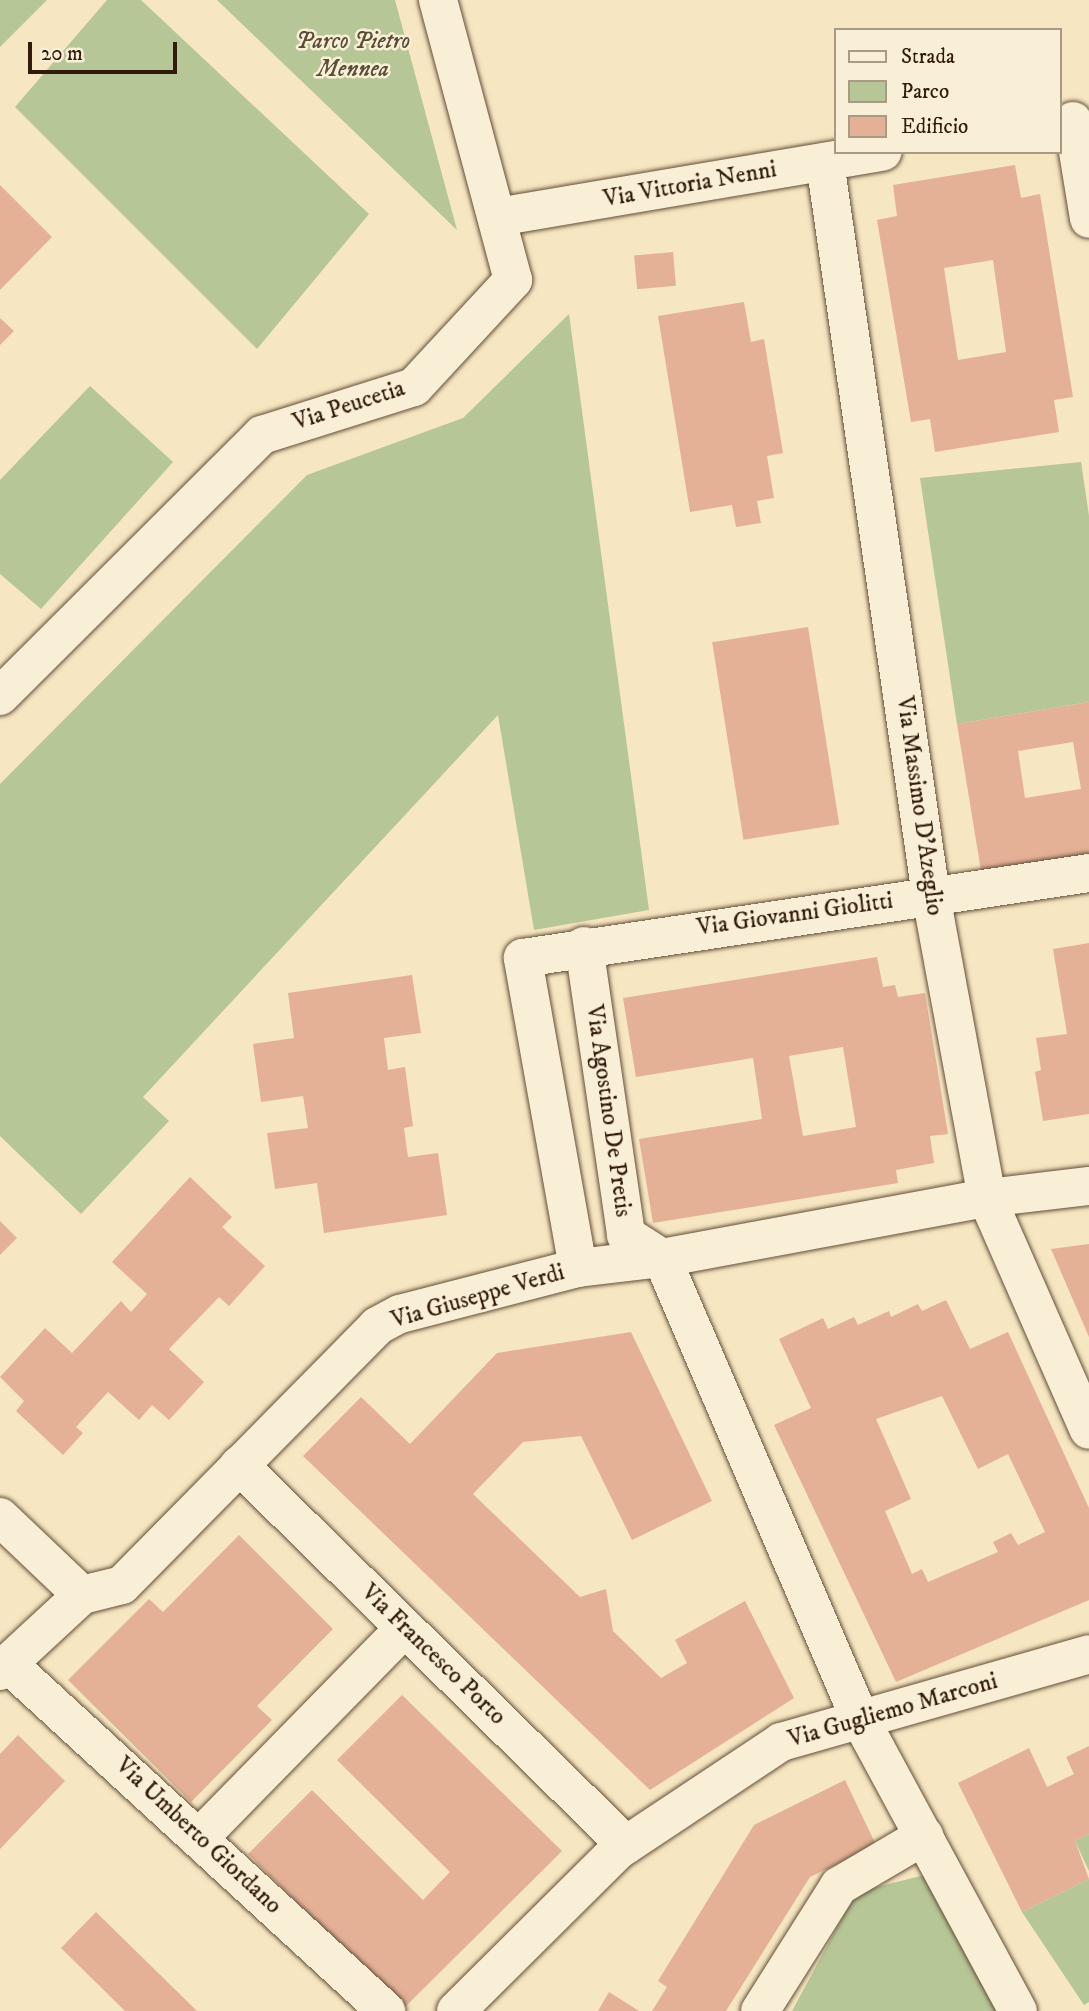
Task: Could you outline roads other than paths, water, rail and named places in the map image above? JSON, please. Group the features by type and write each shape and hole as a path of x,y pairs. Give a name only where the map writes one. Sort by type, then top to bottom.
{"street":[{"name":"Via Peucetia","path":"0,695 262,435 414,387 513,280 438,0"},
{"path":"1074,120 1089,219"},
{"name":"Via Vittoria Nenni","path":"498,217 871,154"},
{"name":"Via Massimo D'Azeglio","path":"825,162 931,895 987,1198 1089,1430"},
{"name":"Via Giovanni Giolitti","path":"584,946 1089,873"},
{"path":"578,1268 523,958 584,946"},
{"name":"Via Agostino De Pretis","path":"584,946 626,1235 662,1258"},
{"name":"Via Giuseppe Verdi","path":"7,1653 82,1595 122,1585 377,1326 400,1314 578,1268 662,1258 987,1198 1089,1186"},
{"path":"662,1258 860,1719 1018,2011"},
{"name":"Via Francesco Porto","path":"239,1465 626,1845"},
{"path":"0,1517 82,1595"},
{"path":"201,1836 405,1628"},
{"name":"Via Umberto Giordano","path":"7,1653 386,2011"},
{"name":"Via Gugliemo Marconi","path":"456,2011 626,1845 781,1742 1089,1654"},
{"path":"760,2011 839,1886 924,1836"}],"park label":[{"name":"Parco Pietro Mennea","path":"353,56"}]}
